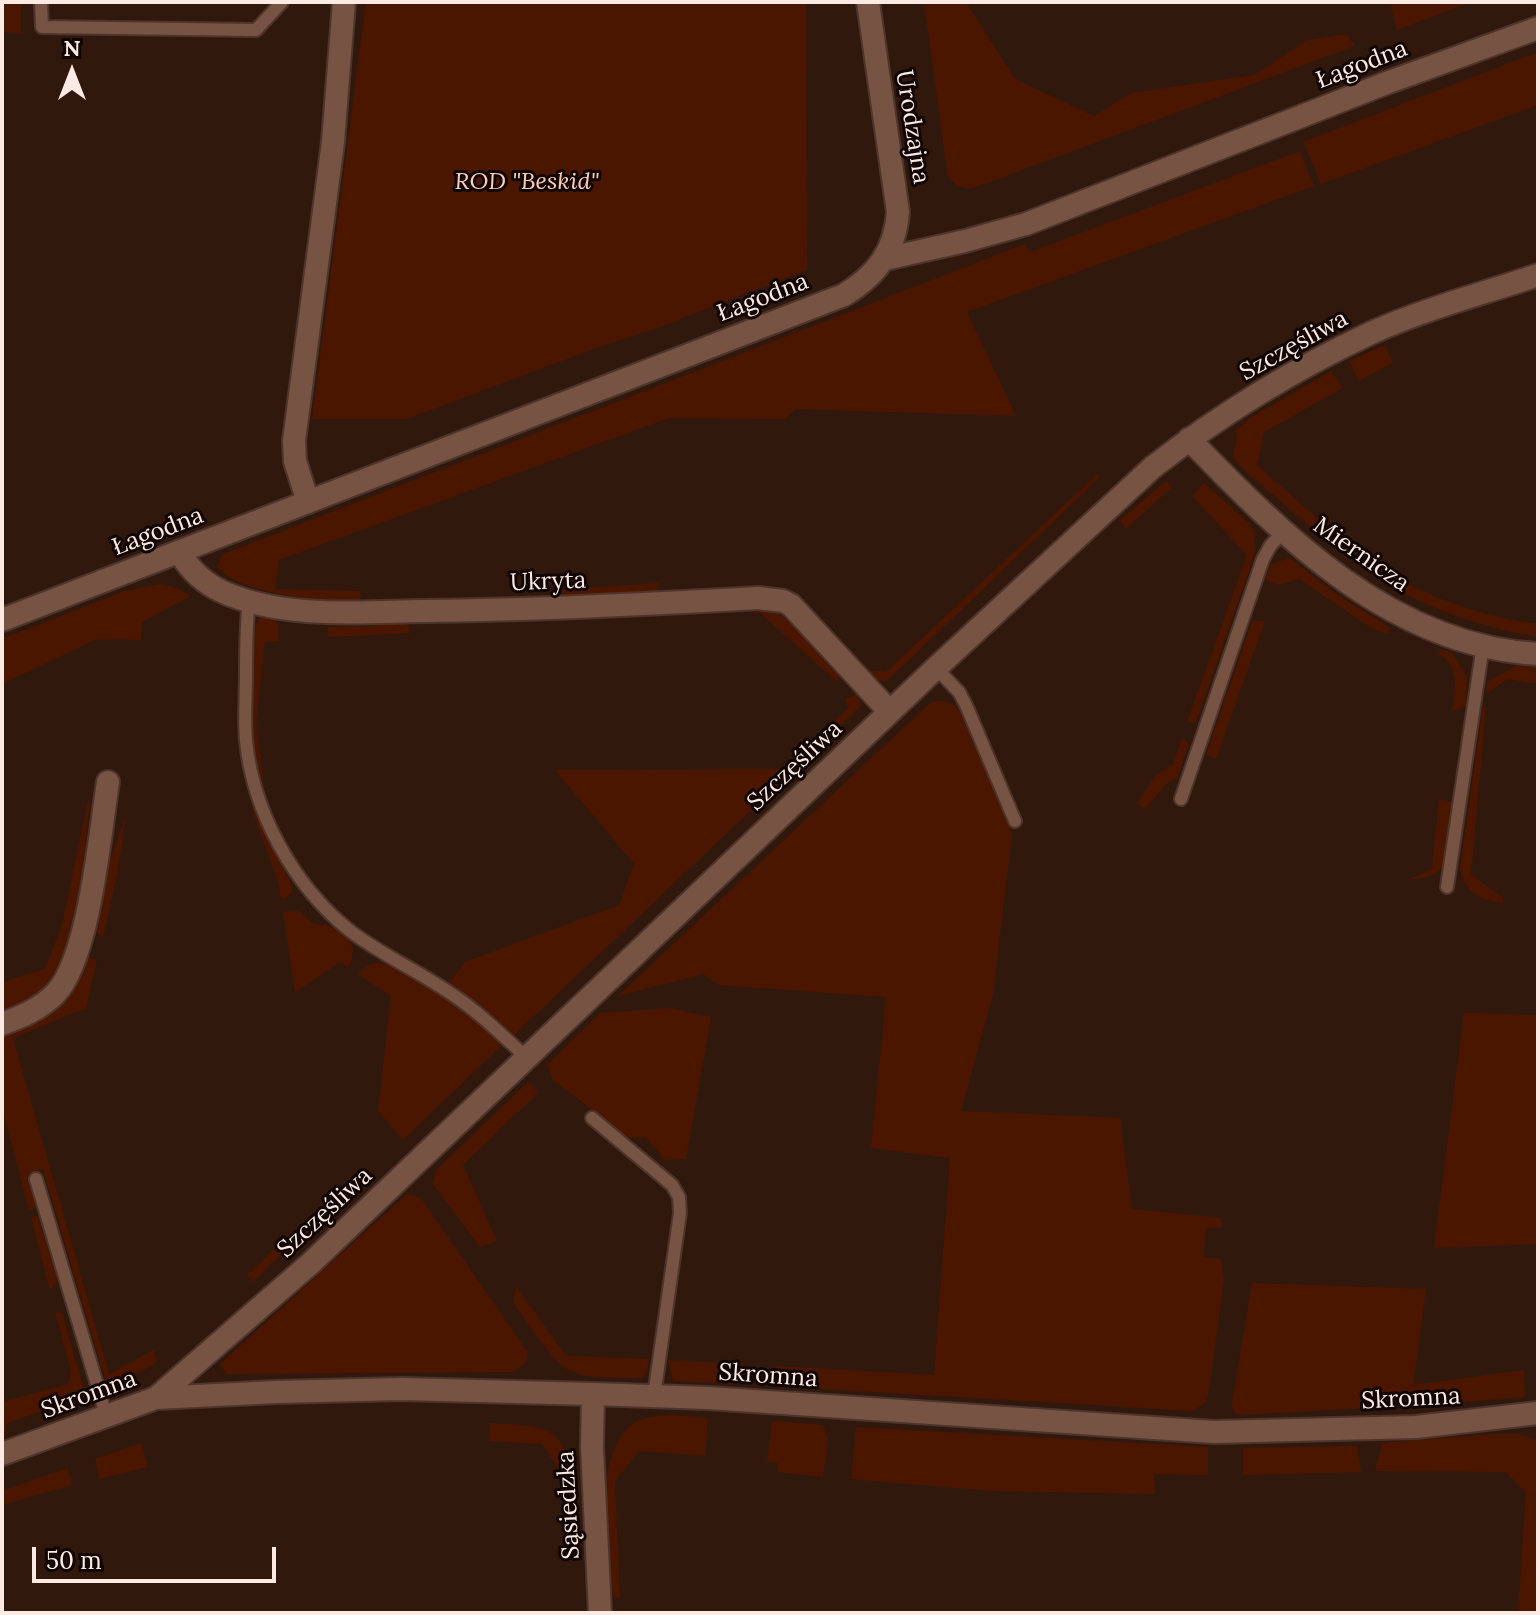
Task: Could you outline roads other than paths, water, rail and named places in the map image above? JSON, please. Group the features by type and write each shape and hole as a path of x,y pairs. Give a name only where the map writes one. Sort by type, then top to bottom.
{"street":[{"path":"308,502 295,461 294,441 333,142 344,2"},
{"name":"Urodzajna","path":"868,2 898,212 894,238 885,259"},
{"name":"Łagodna","path":"2,620 844,295 859,286 885,259 1026,224 1389,82 1538,28"},
{"name":"Szczęśliwa","path":"156,1398 311,1263 936,668 1153,467 1189,439 1314,362 1372,333 1419,314 1538,275"},
{"name":"Miernicza","path":"1189,439 1255,507 1357,591 1394,612 1441,632 1483,645 1538,654"},
{"name":"Ukryta","path":"179,552 190,569 224,592 249,601 336,612 560,608 772,598 791,605 890,712"},
{"path":"2,1024 40,1007 56,993 75,962 108,782"},
{"name":"Skromna","path":"2,1454 156,1398 402,1389 654,1396 1214,1432 1416,1427 1538,1413"},
{"name":"Sąsiedzka","path":"593,1394 592,1447 600,1613"}],"lane":[{"path":"41,2 42,27 256,30 282,2"},
{"path":"1181,799 1263,559 1283,532"},
{"path":"249,601 246,641 248,752 259,797 291,864 324,908 349,929 373,947 451,993 527,1058"},
{"path":"1447,887 1483,645"},
{"path":"936,668 959,692 966,705 1015,821"},
{"path":"592,1118 672,1185 679,1197 673,1275 654,1396"},
{"path":"36,1179 106,1415"}],"park label":[{"name":"ROD \"Beskid\"","path":"527,182"}]}
